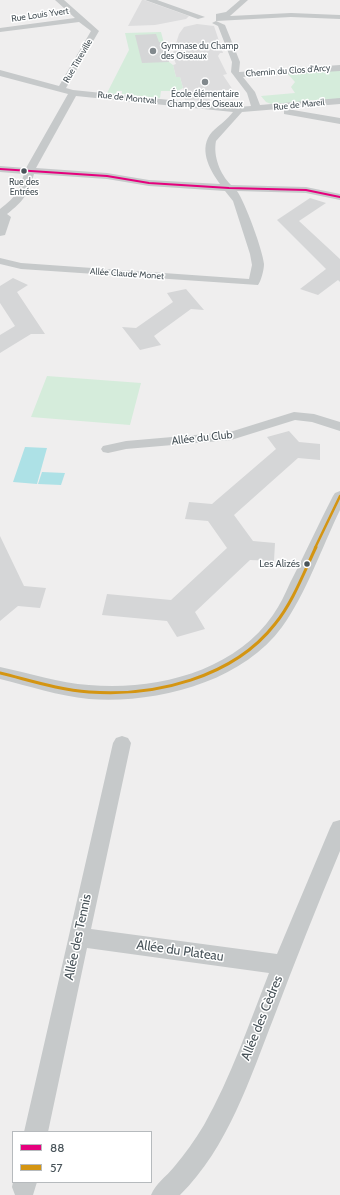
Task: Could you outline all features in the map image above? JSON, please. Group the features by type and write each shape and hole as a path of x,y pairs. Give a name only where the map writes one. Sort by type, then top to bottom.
{"street":[{"name":"Rue Titreville","path":"59,0 95,31 60,90"},
{"path":"149,0 201,17 198,19 200,22 291,15 340,17"},
{"path":"217,20 228,14 244,0"},
{"name":"Rue Louis Yvert","path":"0,30 82,19"},
{"path":"217,20 221,25 236,62 235,72 246,88 251,92 257,109 340,121"},
{"name":"Chemin du Clos d'Arcy","path":"237,75 340,68"},
{"name":"Rue de Montval","path":"0,73 60,90 73,92 238,110 257,109"},
{"path":"1,233 6,217 0,214 17,201 23,193 30,172 73,92"},
{"name":"Rue de Mareil","path":"257,109 340,101"},
{"path":"229,188 223,182 212,161 210,143 214,136 233,120 238,110"},
{"path":"0,169 107,176 149,183 229,188 306,190 340,197"},
{"name":"Allée Claude Monet","path":"0,261 21,266 254,283 258,265 256,254 238,201 229,188"},
{"name":"Allée du Club","path":"108,449 126,445 231,436 294,416 314,418 340,427"},
{"path":"0,673 88,692 118,693 168,686 214,670 247,652 276,623 307,566 340,496"},
{"name":"Allée des Tennis","path":"36,1131 122,743"},
{"name":"Allée des Cèdres","path":"163,1195 170,1189 203,1150 227,1102 340,828"},
{"name":"Allée du Plateau","path":"78,937 283,966"}],"shaded area":[{"path":"142,0 189,16 186,19 155,25 128,26"},
{"path":"197,24 214,26 223,53 220,53 218,56 227,74 223,75 233,90 208,91 210,101 185,100 186,91 183,88 180,77 176,77 173,65 176,64 174,59 178,59 177,56 172,56 179,34 184,27"}],"green space":[{"path":"161,32 169,62 173,65 176,77 180,77 183,88 178,91 161,91 160,98 122,94 122,91 117,91 116,94 107,93 129,50 125,33"},
{"path":"340,69 340,99 271,104 266,102 261,96 295,93 291,87 295,82 287,73"},
{"path":"47,376 141,383 130,425 31,417"}],"water":[{"path":"25,447 47,448 37,484 13,482"},
{"path":"42,472 65,473 61,485 38,484"}],"building":[{"name":"Gymnase du Champ des Oiseaux","path":"156,34 159,42 164,42 169,62 142,63 135,35"},
{"path":"310,198 326,203 299,221 340,259 340,282 338,280 318,295 300,289 326,269 277,220"},
{"path":"13,278 28,285 17,292 45,334 31,334 0,353 0,335 15,326 0,303 0,286"},
{"path":"186,289 204,310 191,309 154,336 161,345 140,350 122,327 136,328 173,302 167,293"},
{"name":"Les Alizés","path":"289,431 299,442 320,444 320,460 298,458 234,515 253,541 275,543 274,561 250,560 195,612 205,629 177,637 167,621 102,615 107,594 171,600 227,548 208,521 185,519 189,502 212,504 276,449 267,437"},
{"path":"0,536 24,586 46,588 40,608 18,606 0,621"}],"transit line":[{"name":"88","path":"0,169 107,176 149,183 229,188 306,190 340,197"},
{"name":"57","path":"0,673 56,687 79,691 109,693 151,690 191,679 229,663 254,647 276,623 285,609 340,496"}],"place":[{"name":"Gymnase du Champ des Oiseaux","path":"153,51"},
{"name":"École élémentaire Champ des Oiseaux","path":"205,82"},
{"name":"Rue des Entrées","path":"24,171"},
{"name":"Les Alizés","path":"307,564"}]}
